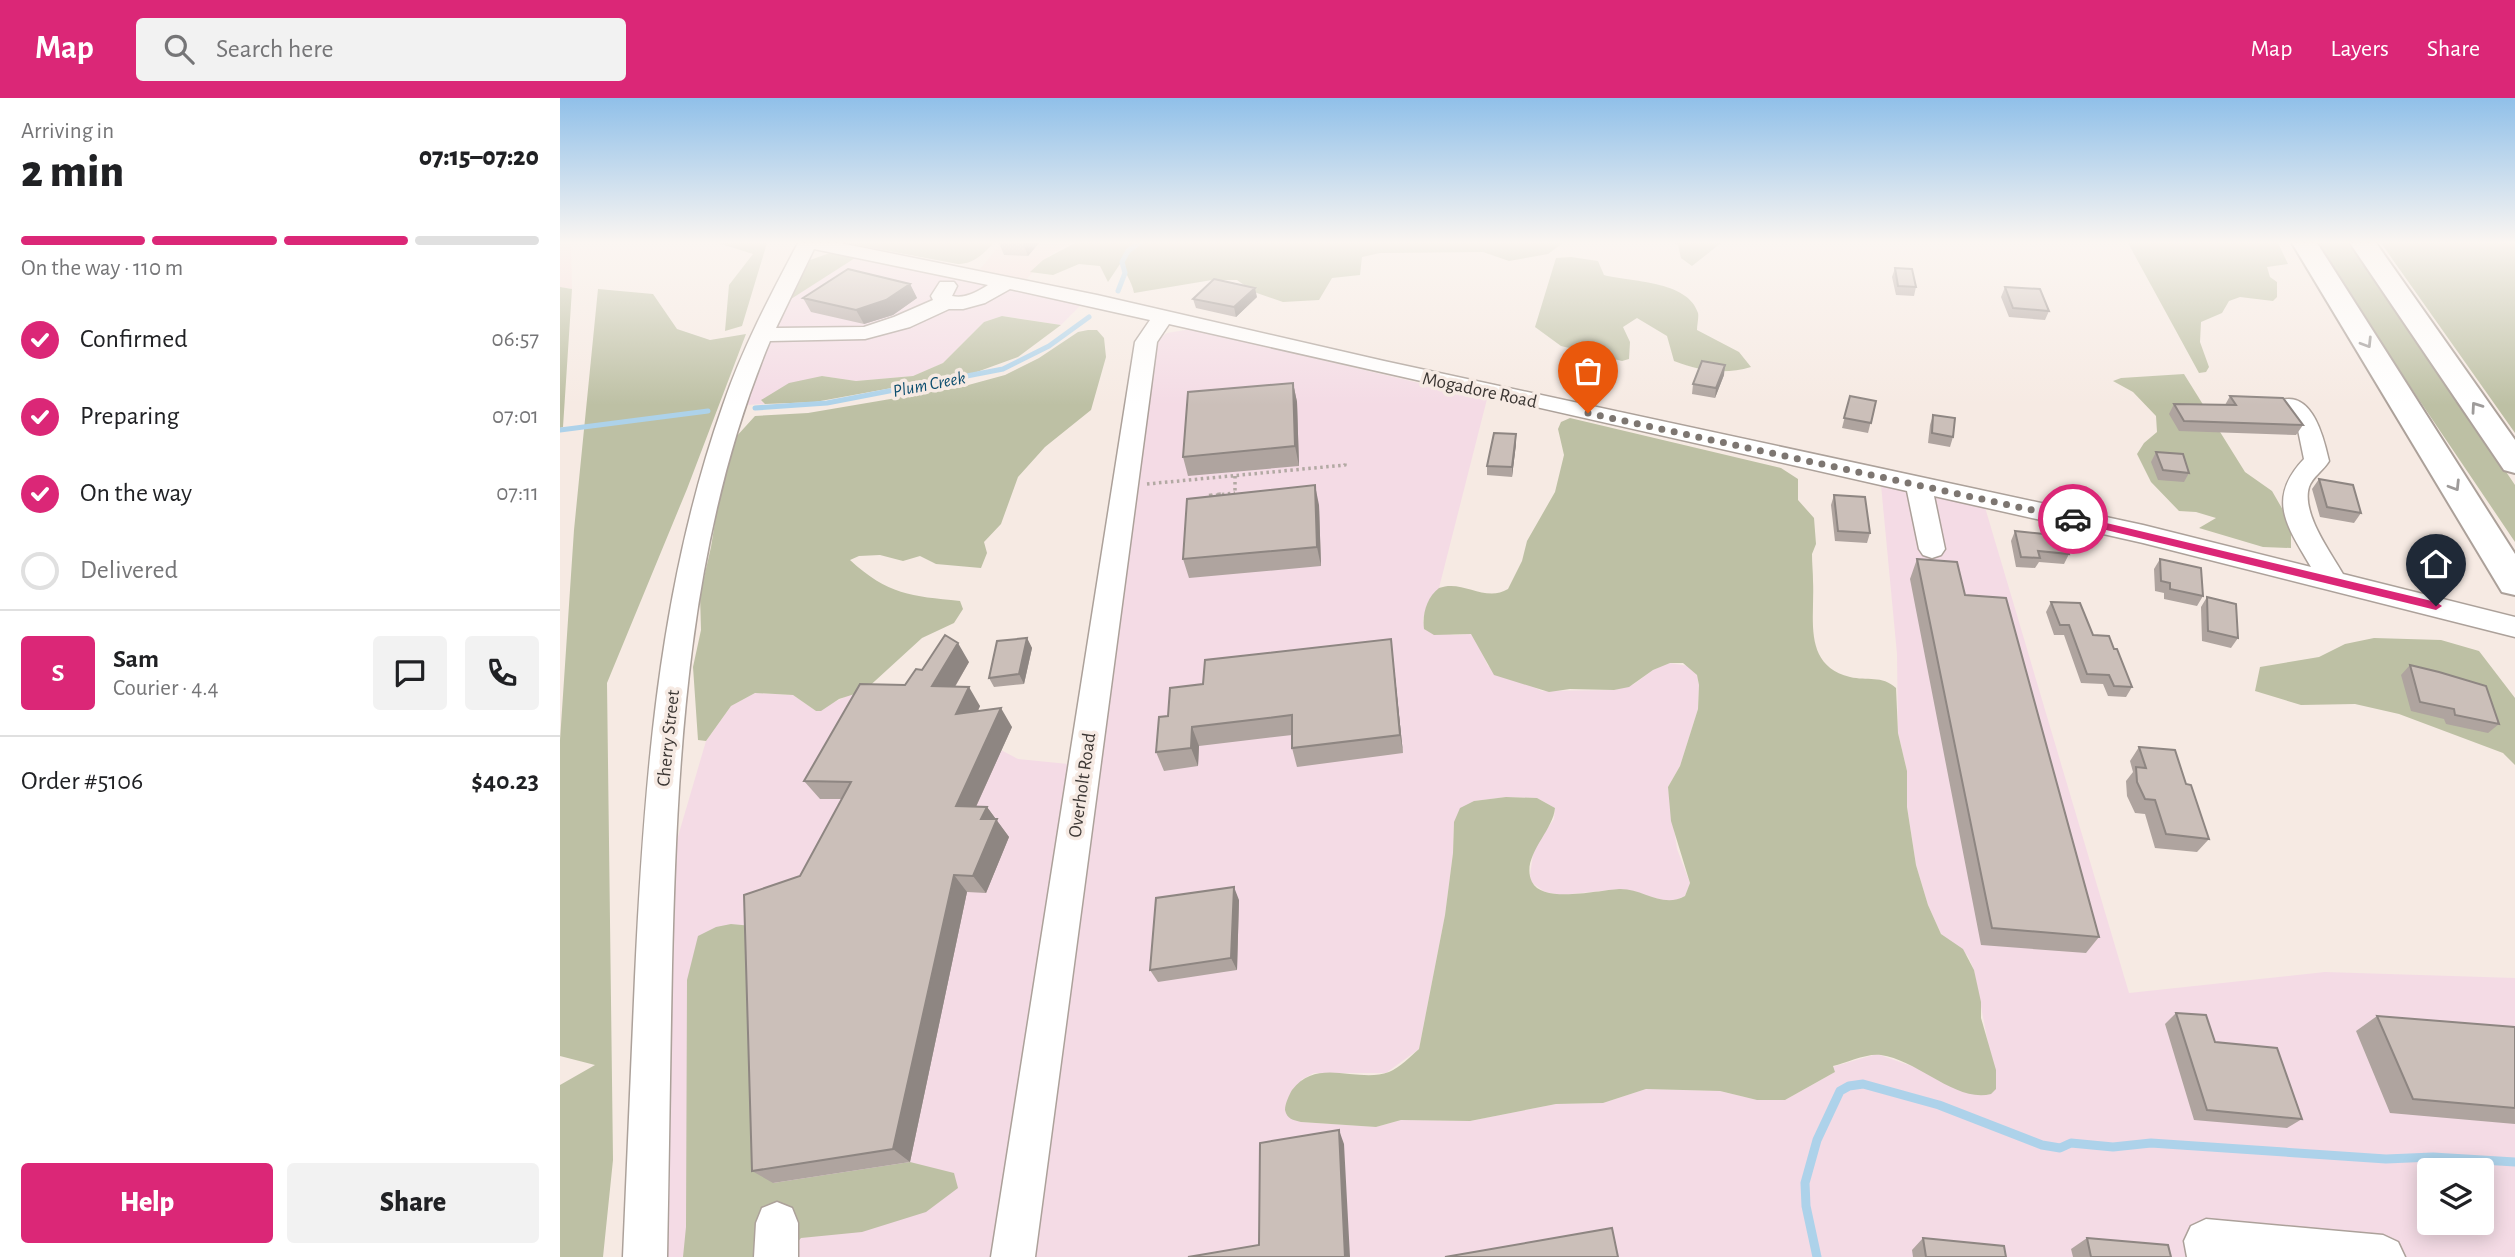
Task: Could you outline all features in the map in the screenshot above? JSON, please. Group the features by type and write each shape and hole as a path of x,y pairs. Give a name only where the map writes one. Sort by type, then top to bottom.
{"main road":[{"path":"2338,297 2515,583"},
{"path":"2400,297 2515,463"}],"street":[{"name":"Cherry Street","path":"645,1257 657,870 668,714 679,635 710,485 727,425 762,335 782,297"},
{"path":"942,297 946,302 958,305 981,297"},
{"name":"Mogadore Road","path":"1074,297 2332,579 2515,626"},
{"path":"762,335 865,333 902,322 946,302"},
{"name":"Overholt Road","path":"1013,1257 1146,342 1163,317"},
{"path":"2290,405 2310,429 2317,461 2296,487 2295,503 2302,525 2332,579"},
{"path":"1919,485 1932,549"},
{"path":"2209,1257 2206,1241 2383,1257"}],"path":[{"path":"1146,485 1345,465 1345,461"},
{"path":"1235,476 1235,503"},
{"path":"1199,498 1235,493"}],"shaded area":[{"path":"791,297 1060,297 1084,302 1061,325 1003,316 984,322 943,363 913,376 856,381 822,376 761,401 765,404 746,405 762,356"},
{"path":"1191,329 1487,399 1439,588 1427,605 1423,619 1424,628 1454,635 1471,634 1488,666 1542,691 1614,690 1634,684 1653,670 1669,663 1689,666 1697,675 1699,685 1698,709 1680,766 1668,787 1677,849 1690,883 1685,896 1670,902 1621,889 1561,895 1545,892 1532,883 1530,875 1534,848 1554,819 1555,808 1537,798 1506,797 1474,801 1454,822 1445,915 1419,1049 1386,1073 1314,1073 1301,1080 1301,1122 1376,1127 1401,1120 1470,1121 1556,1104 1603,1103 1646,1089 1720,1091 1757,1100 1785,1100 1835,1072 1832,1067 1877,1054 1923,1070 1988,1043 1974,970 1968,956 1941,934 1928,905 1916,865 1907,807 1907,771 1898,733 1897,654 1881,485 1984,504 2129,993 2325,972 2515,978 2515,1257 1030,1257 1156,341 1167,333"},
{"path":"755,693 793,695 816,711 849,695 980,706 960,749 1001,750 1018,759 1068,764 1048,923 997,1257 659,1257 667,874 706,741 731,706"}],"green space":[{"path":"560,297 571,297 563,427 560,428"},
{"path":"597,297 655,297 677,329 710,340 746,334 687,489 607,683 613,1160 603,1257 560,1257 560,1085 595,1065 560,1056 560,740 574,530"},
{"path":"728,297 751,297 742,326 725,331"},
{"path":"1269,297 1321,297 1319,300 1283,302"},
{"path":"1544,297 1686,297 1698,313 1697,330 1739,352 1751,367 1712,371 1674,361 1667,336 1637,318 1623,327 1630,342 1629,359 1622,361 1561,346 1535,327"},
{"path":"2158,297 2240,297 2229,301 2222,313 2201,322 2200,342 2209,367 2206,372 2199,373"},
{"path":"2241,297 2277,297 2273,301"},
{"path":"2351,297 2388,297 2515,485 2515,542"},
{"path":"2419,297 2515,297 2515,433"},
{"path":"1002,316 1061,325 1018,357 974,373 815,402 765,404 761,400 789,383 822,376 856,381 913,376 943,363 984,322"},
{"path":"1097,330 1104,338 1106,357 1091,410 1045,447 1018,477 1001,524 984,542 987,553 981,568 936,564 920,556 903,561 880,555 859,556 850,560 876,580 901,592 960,601 963,609 954,623 922,638 864,691 839,699 821,711 816,711 793,695 755,693 731,706 706,741 698,740 693,667 701,630 700,595 720,491 735,438 755,416 808,413 961,387 1005,375 1039,358 1078,332"},
{"path":"2184,374 2245,472 2272,491 2291,524 2291,548 2263,547 2199,528 2216,518 2196,512 2179,511 2151,482 2137,454 2144,443 2157,432 2156,416 2133,392 2113,381 2121,378"},
{"path":"1570,418 1781,468 1798,479 1798,500 1814,518 1816,544 1812,554 1813,624 1818,651 1824,662 1835,671 1850,677 1885,681 1896,688 1898,733 1907,771 1907,807 1916,865 1928,905 1941,934 1963,949 1974,970 1981,1002 1981,1018 1996,1070 1996,1089 1991,1094 1964,1092 1895,1058 1875,1055 1833,1066 1835,1072 1785,1100 1757,1100 1720,1091 1646,1089 1603,1103 1556,1104 1470,1121 1401,1120 1376,1127 1301,1122 1287,1115 1285,1110 1288,1097 1302,1080 1326,1073 1377,1075 1389,1072 1419,1049 1445,915 1454,822 1460,808 1474,801 1506,797 1537,798 1555,808 1549,826 1533,854 1529,873 1538,889 1547,893 1572,894 1619,889 1668,900 1685,896 1690,883 1671,821 1668,787 1680,766 1698,709 1697,675 1683,663 1670,663 1653,670 1629,687 1549,692 1494,675 1471,634 1434,635 1424,629 1426,606 1439,588 1457,586 1491,593 1508,589 1522,561 1527,541 1555,492 1564,455 1558,429 1561,422"},
{"path":"2374,638 2441,640 2479,651 2515,698 2515,765 2503,753 2399,714 2355,704 2301,705 2255,691 2260,667 2319,657 2345,644"},
{"path":"731,924 763,927 773,1183 910,1162 954,1173 958,1188 926,1212 862,1232 801,1238 785,1257 683,1257 686,1227 687,980 698,936 716,927"}],"building":[{"path":"804,297 890,297 856,310"},
{"path":"1195,297 1245,297 1234,307 1193,299"},
{"path":"2009,297 2043,297 2049,311 2013,308"},
{"path":"1702,361 1725,365 1716,388 1693,384"},
{"path":"1293,383 1295,446 1183,457 1188,392"},
{"path":"1850,396 1876,401 1871,423 1844,418"},
{"path":"2230,396 2283,398 2303,425 2184,421 2174,404 2236,405"},
{"path":"1933,415 1955,418 1953,437 1932,433"},
{"path":"1494,433 1516,434 1512,467 1487,466"},
{"path":"2156,452 2183,454 2189,473 2163,470"},
{"path":"2319,479 2353,485 2361,513 2327,507"},
{"path":"1315,485 1317,547 1183,559 1187,499"},
{"path":"1834,495 1865,497 1870,533 1838,531"},
{"path":"2015,531 2064,536 2069,554 2038,551 2040,558 2021,557"},
{"path":"1917,559 1957,562 1965,595 2006,598 2099,937 1992,928"},
{"path":"2160,559 2201,568 2203,596 2170,589 2170,583 2161,581"},
{"path":"2207,597 2236,604 2238,638 2208,631"},
{"path":"2051,602 2080,603 2093,635 2109,636 2132,687 2114,686 2109,675 2087,674 2069,625 2060,625"},
{"path":"945,635 958,643 932,686 969,687 956,714 1001,708 956,806 987,807 981,819 997,819 973,876 954,875 893,1149 752,1171 744,895 800,876 851,782 804,781 860,684 905,685 916,669 922,670"},
{"path":"1027,638 1019,674 989,678 997,641"},
{"path":"1391,639 1400,735 1292,748 1292,715 1192,727 1191,748 1156,752 1159,717 1168,716 1170,688 1203,684 1205,660"},
{"path":"2410,665 2486,686 2499,724 2455,715 2454,709 2420,702"},
{"path":"2139,747 2175,750 2186,784 2191,785 2209,839 2166,834 2155,800 2145,799 2137,782 2136,767 2146,768"},
{"path":"1234,887 1231,958 1150,970 1156,898"},
{"path":"2176,1013 2206,1015 2215,1042 2277,1048 2302,1119 2207,1110"},
{"path":"2377,1016 2515,1027 2515,1108 2413,1099"},
{"path":"1339,1130 1345,1257 1188,1257 1259,1245 1260,1143"},
{"path":"1612,1228 1618,1257 1445,1257"},
{"path":"1923,1238 2004,1246 2006,1257 1926,1257"},
{"path":"2087,1238 2168,1245 2171,1257 2091,1257"}],"waterway":[{"name":"Plum Creek","path":"755,408 827,403 1003,369 1049,346 1089,317"},
{"name":"Plum Creek","path":"560,430 708,411"},
{"path":"1817,1257 1806,1206 1805,1183 1817,1140 1840,1091 1849,1086 1863,1084 1939,1105 2042,1145 2060,1148 2071,1143 2113,1147 2151,1143 2386,1159 2433,1157 2515,1162"}],"way so far":[{"path":"1588,413 2073,519"}],"route":[{"path":"2073,519 2436,606"}]}
